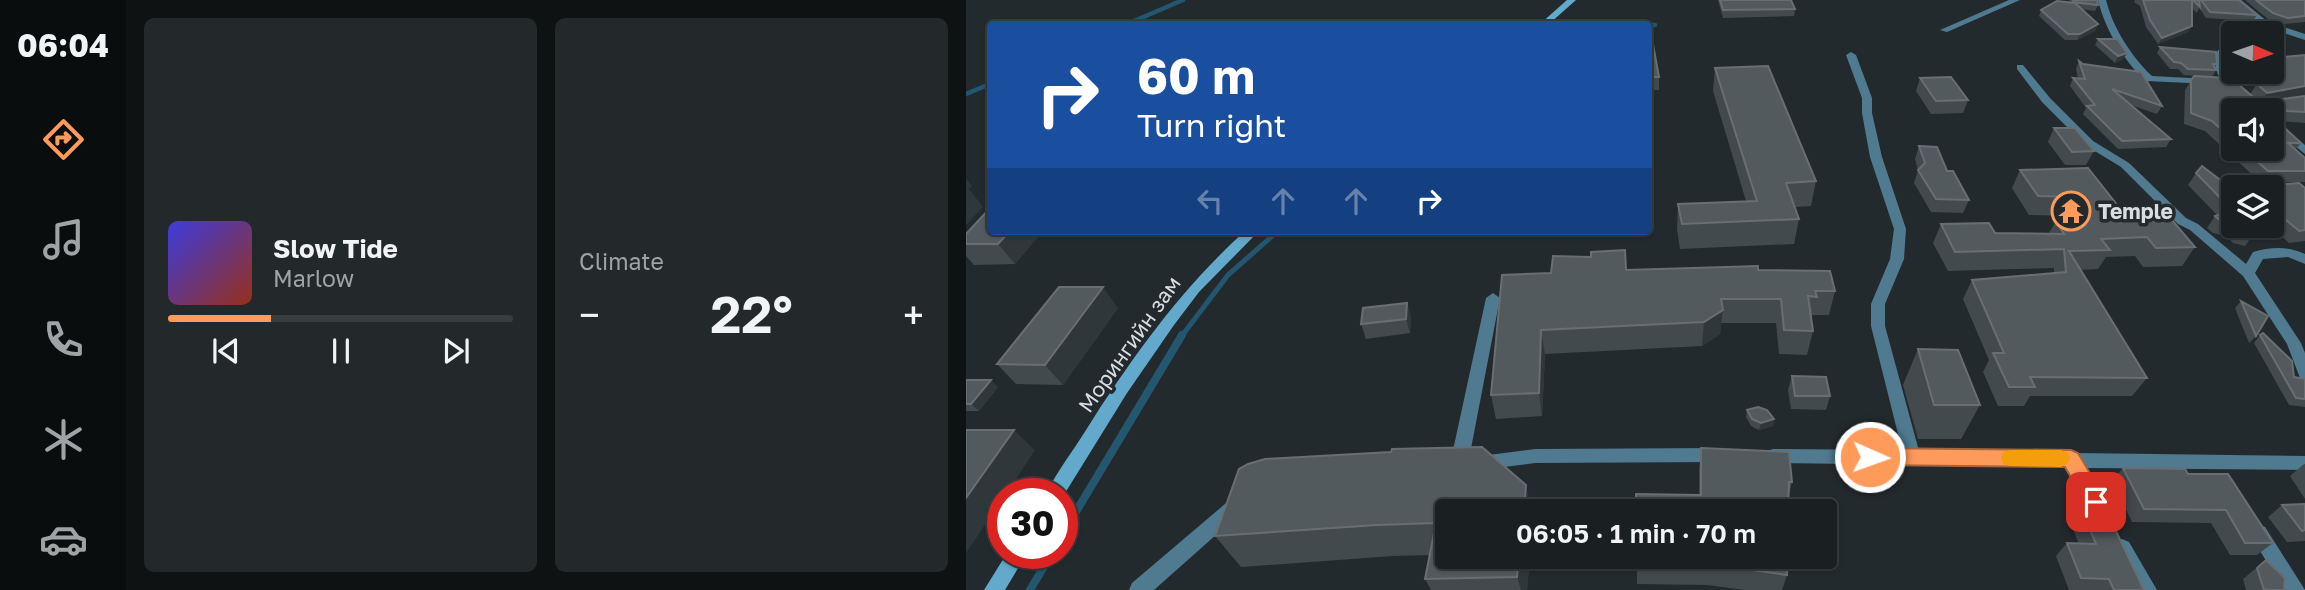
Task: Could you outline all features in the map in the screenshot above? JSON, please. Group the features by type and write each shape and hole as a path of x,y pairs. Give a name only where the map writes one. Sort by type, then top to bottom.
{"main road":[{"path":"1548,21 1572,0"},
{"name":"Морингийн зам","path":"1065,478 1138,363 1176,311 1206,275 1248,235"},
{"path":"994,590 1008,569"}],"street":[{"path":"1944,30 2016,0"},
{"path":"2102,0 2103,10 2120,39 2149,79 2221,83"},
{"path":"2236,0 2261,21"},
{"path":"2284,30 2305,37"},
{"path":"2221,51 2217,60 2221,74"},
{"path":"1851,55 1867,98 1867,113 1876,157 1900,229 1897,259 1878,304 1878,326 1912,458"},
{"path":"2020,67 2046,100 2089,143 2125,165 2182,221 2194,227 2248,272 2294,343 2305,374"},
{"path":"2230,84 2247,98"},
{"path":"2284,133 2305,151"},
{"path":"2248,272 2258,255 2279,251 2299,255 2305,260"},
{"path":"1493,298 1452,466 1535,456 1746,455 2305,463"},
{"path":"2071,458 2147,590"},
{"path":"2210,460 2225,482"},
{"path":"1139,590 1229,508 1254,495"},
{"path":"2246,514 2295,590"}],"building":[{"path":"1720,0 1791,0 1795,9 1723,10"},
{"path":"2097,0 2098,5 2073,2"},
{"path":"2143,0 2192,0 2192,26 2162,38 2150,20"},
{"path":"2201,0 2239,0 2257,15 2210,12"},
{"path":"2256,0 2305,0 2305,16 2288,18 2273,13"},
{"path":"2057,1 2075,3 2098,24 2080,34 2068,34 2041,10"},
{"path":"1652,39 1659,77 1652,77"},
{"path":"2098,39 2117,39 2127,53 2118,56"},
{"path":"2160,47 2216,52 2217,64 2213,64 2216,70 2188,69 2181,63 2174,62"},
{"path":"2305,55 2305,86 2267,93 2257,84 2284,84 2284,57"},
{"path":"2079,61 2083,64 2141,72 2162,106 2112,89 2171,139 2122,141 2087,106 2095,105 2073,78 2085,79"},
{"path":"1768,66 1816,181 1786,183 1799,219 1682,224 1678,204 1757,201 1715,68"},
{"path":"2194,76 2221,78 2221,84 2238,84 2254,98 2221,98 2221,129 2212,121 2191,113 2191,80"},
{"path":"1951,77 1968,100 1936,101 1920,78"},
{"path":"2305,96 2305,112 2284,109 2284,99"},
{"path":"2284,127 2301,143 2288,143 2305,158 2305,171 2268,171 2257,161 2284,161"},
{"path":"2054,128 2075,128 2094,151 2072,152"},
{"path":"1919,146 1937,147 1947,171 1953,171 1969,200 1936,199 1918,170 1925,163"},
{"path":"2202,166 2221,180 2221,199 2196,173"},
{"path":"2088,168 2130,221 2172,220 2195,247 2156,248 2147,237 2101,239 2110,250 2069,251 2147,378 2030,377 2035,387 2009,387 1993,353 2004,353 1972,280 2066,272 2064,249 1955,252 1941,224 1989,223 1995,233 2064,234 2056,221 2082,220 2081,197 2038,196 2020,170"},
{"path":"2299,183 2305,188 2305,230 2299,231 2284,220 2284,184"},
{"path":"987,211 987,235 1006,235 998,244 966,244 966,234"},
{"path":"1625,250 1626,270 1758,266 1758,270 1830,271 1835,291 1815,291 1817,297 1808,296 1813,331 1784,330 1781,299 1721,299 1723,310 1704,322 1541,330 1539,393 1491,395 1502,275 1551,273 1553,256 1591,257 1591,252"},
{"path":"1059,287 1103,287 1045,365 997,364"},
{"path":"2241,301 2268,316 2256,336"},
{"path":"1407,303 1406,319 1361,324 1363,308"},
{"path":"2263,333 2292,361 2294,377 2305,379 2305,399 2296,398 2260,335"},
{"path":"1918,349 1958,350 1980,405 1934,405"},
{"path":"1792,376 1826,377 1830,396 1795,396"},
{"path":"966,380 991,380 971,404 966,404"},
{"path":"1758,407 1767,410 1774,419 1761,423 1752,419 1747,410"},
{"path":"966,430 1014,430 966,498"},
{"path":"1482,447 1526,485 1525,499 1435,499 1435,523 1215,536 1239,469 1248,464 1265,459 1391,452 1392,449"},
{"path":"1701,448 1789,452 1792,482 1789,482 1788,499 1636,499 1636,494 1701,495"},
{"path":"2123,468 2185,469 2188,474 2228,474 2273,543 2245,543 2226,510 2144,509"},
{"path":"2305,504 2305,530 2302,531 2282,505"},
{"path":"2081,509 2106,510 2144,590 2114,590 2109,579 2081,578 2067,543 2096,544"},
{"path":"1435,528 1435,569 1518,569 1517,577 1425,579"},
{"path":"2266,560 2285,578 2286,590 2264,590 2257,568"},
{"path":"1745,569 1787,569 1787,575"}],"waterway":[{"path":"1134,21 1183,0"},
{"path":"966,94 987,85"},
{"path":"1181,337 1228,275 1273,235"},
{"path":"1078,508 1182,335"},
{"path":"1030,590 1042,569"}],"slow traffic":[{"path":"2010,458 2061,458"}],"place":[{"name":"Temple","path":"2071,211"}],"route":[{"path":"1870,457 2071,458 2096,502"}]}
